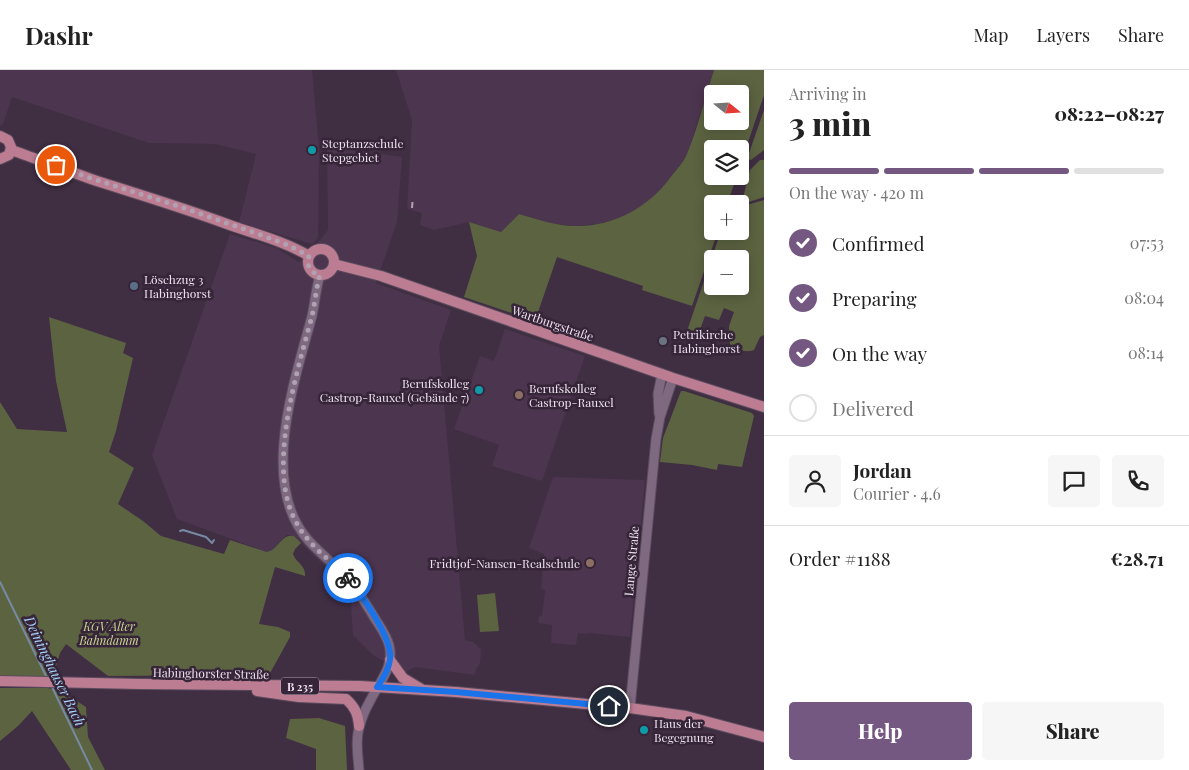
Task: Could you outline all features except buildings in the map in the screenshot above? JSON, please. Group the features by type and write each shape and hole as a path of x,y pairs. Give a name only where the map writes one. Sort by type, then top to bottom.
{"main road":[{"path":"0,136 8,140 11,150"},
{"path":"0,159 7,156 11,150"},
{"path":"11,150 261,235 288,245 309,256"},
{"path":"324,249 332,255 334,264 329,272 320,275 314,273 309,268 309,256 315,250 324,249"},
{"name":"Wartburgstraße","path":"334,264 381,276 673,378 764,407"},
{"path":"390,660 403,678 424,690"},
{"name":"Habinghorster Straße","path":"0,681 222,686 360,686 630,708"},
{"path":"222,686 299,697 346,699 352,704 358,714 359,726"},
{"name":"B 235","path":"630,708 686,716 764,737"}],"street":[{"path":"320,275 296,374 288,419 284,451 284,483 288,504 295,522 309,541 356,588 385,636 390,649 390,660 385,674 369,702 359,726 357,747 359,770"},
{"name":"Lange Straße","path":"660,417 658,401 662,374"},
{"name":"Lange Straße","path":"630,708 654,457 660,417 673,378"}],"shaded area":[{"path":"0,70 312,70 319,149 318,238 312,244 239,222 256,154 215,144 149,143 12,97 3,124 0,126"},
{"path":"396,70 714,70 709,85 704,85 704,102 687,156 663,188 642,206 618,219 598,224 575,226 549,223 519,214 501,232 469,222 434,230 420,225 422,213 407,209 412,120"},
{"path":"327,146 402,157 397,222 376,283 451,310 439,346 465,640 473,642 481,649 480,664 476,669 475,675 415,667 404,673 373,655 353,635 351,606 353,599 346,587 294,536 287,535 275,548 267,552 177,519 152,455 230,234 276,248 299,262 328,230"},
{"name":"Berufskolleg Castrop-Rauxel","path":"505,329 585,356 542,481 492,466 499,445 454,429 480,356 494,361"},
{"name":"Fridtjof-Nansen-Realschule","path":"553,477 645,480 630,637 578,633 576,645 551,643 552,625 538,623 539,616 542,616 545,590 541,589 544,554 529,548"}],"green space":[{"path":"714,70 764,70 764,95 749,140 704,140 704,185 734,185 730,195 704,195 704,240 715,240 711,250 704,250 704,271 692,306 642,290 643,286 557,257 535,321 464,297 477,256 469,222 501,232 519,214 568,226 589,225 616,219 640,207 651,198 661,189 684,160 704,103 704,130 749,130 749,85 709,85"},
{"path":"764,110 764,150 751,160 749,160 749,153"},
{"path":"760,160 764,160 764,197 749,202 749,195 744,195 746,185 749,185 750,170"},
{"path":"764,200 764,335 760,337 754,350 738,350 730,345 729,326 734,312 724,308 719,320 705,316 698,335 687,331 704,281 704,295 749,295 749,250 715,250 718,240 749,240 749,204"},
{"name":"KGV Alter Bahndamm","path":"49,317 126,343 123,353 133,358 116,431 109,452 134,468 118,504 161,536 224,554 230,540 267,552 289,536 294,536 301,543 293,554 304,569 305,576 275,567 259,624 278,627 290,632 290,637 269,675 108,676 66,644 60,653 53,676 0,676 0,402 17,429 67,432 56,381"},
{"path":"681,391 752,413 754,416 742,467 718,464 717,470 660,462 663,438"},
{"path":"495,593 499,631 480,632 477,595"},
{"path":"0,688 47,688 60,690 86,707 88,737 105,770 71,770 32,711 0,741"},
{"path":"319,718 345,726 347,770 316,770 316,749 286,738 290,719"}],"waterway":[{"path":"180,531 183,530 206,537 212,543 214,540"},
{"name":"Deininghauser Bach","path":"0,582 47,678"},
{"name":"Deininghauser Bach","path":"52,687 92,770"}],"railway":[{"path":"412,208 413,196"}],"way so far":[{"path":"56,165 74,173 261,235 288,245 309,256 309,268 314,273 320,275 296,374 288,419 284,451 284,483 288,504 295,522 309,541 348,578"}],"place":[{"name":"Steptanzschule Stepgebiet","path":"312,150"},
{"name":"Löschzug 3 Habinghorst","path":"134,286"},
{"name":"Petrikirche Habinghorst","path":"663,341"},
{"name":"Berufskolleg Castrop-Rauxel (Gebäude 7)","path":"479,390"},
{"name":"Berufskolleg Castrop-Rauxel","path":"519,395"},
{"name":"Fridtjof-Nansen-Realschule","path":"590,563"},
{"name":"Haus der Begegnung","path":"644,730"}],"route":[{"path":"348,578 356,588 389,644 390,660 388,668 377,687 609,706"}]}
